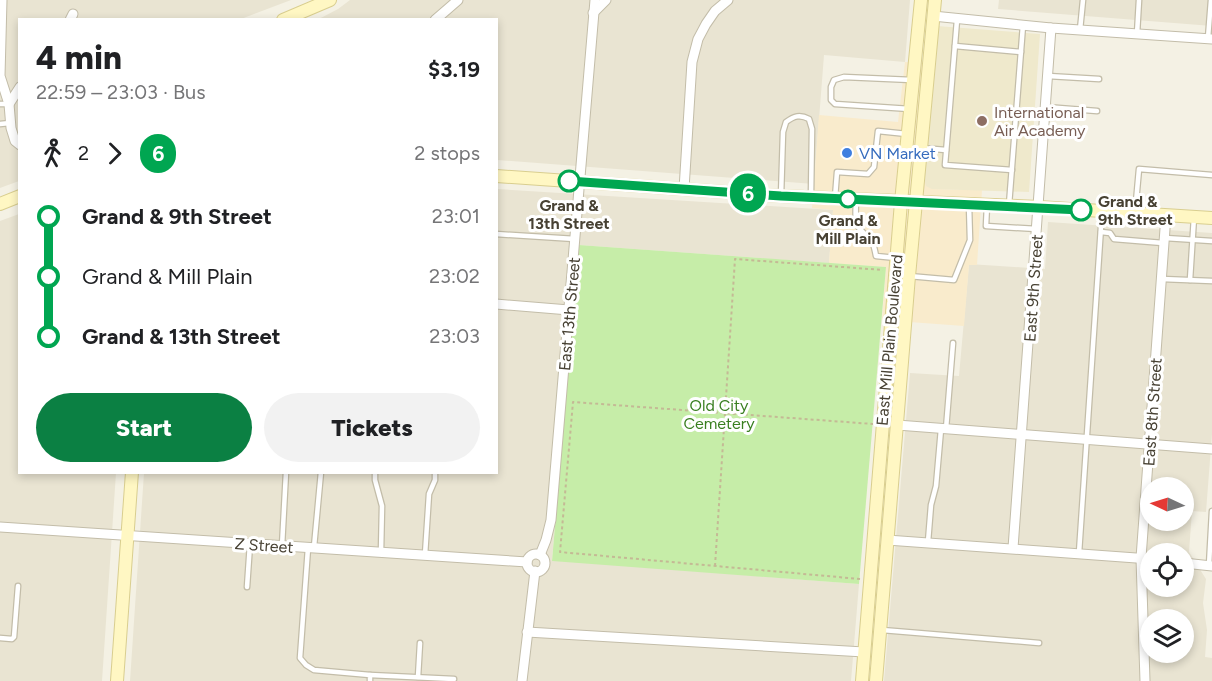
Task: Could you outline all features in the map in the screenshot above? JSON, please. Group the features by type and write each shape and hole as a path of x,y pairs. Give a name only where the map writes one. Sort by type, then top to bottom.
{"main road":[{"path":"288,18 330,0"},
{"name":"East Mill Plain Boulevard","path":"862,681 900,202 921,0"},
{"name":"East Mill Plain Boulevard","path":"876,681 909,276 935,0"},
{"path":"498,176 781,196 1038,207 1212,218"},
{"path":"0,204 18,197"},
{"path":"117,681 132,474"}],"street":[{"path":"2,0 0,76 10,123 15,141 18,143"},
{"path":"437,18 458,0"},
{"name":"East 13th Street","path":"540,555 551,519 595,0"},
{"path":"593,13 606,0"},
{"path":"684,189 692,62 698,39 706,24 715,11 728,0"},
{"path":"933,16 1051,28 1210,39"},
{"name":"East 9th Street","path":"1013,548 1051,28"},
{"path":"5,104 18,89"},
{"name":"East 8th Street","path":"1147,543 1150,444 1166,215"},
{"path":"498,304 569,310"},
{"path":"897,425 1212,449"},
{"name":"Z Street","path":"0,527 527,562"},
{"path":"887,540 1140,558"},
{"path":"532,555 540,555 544,558 542,570 535,571 529,568 527,562 532,555"},
{"path":"1194,564 1210,566"},
{"path":"522,681 535,571"},
{"name":"East 8th Street","path":"1145,681 1146,597"},
{"path":"527,632 864,652"}],"lane":[{"path":"1080,30 1083,0"},
{"path":"1137,34 1139,0"},
{"path":"1210,39 1211,0"},
{"path":"957,20 945,165 1012,170"},
{"path":"1009,206 1023,25"},
{"path":"955,46 1021,52"},
{"path":"1048,76 1099,79"},
{"path":"910,109 836,104 831,100 831,87 834,80 844,77 913,80"},
{"path":"1046,107 1097,111"},
{"path":"781,196 783,132 786,122 794,116 809,119 812,129 811,196"},
{"path":"0,124 10,123"},
{"path":"835,198 837,172 868,174 874,167 878,131 907,134"},
{"path":"922,148 946,150"},
{"path":"1135,213 1139,169 1212,175"},
{"path":"856,199 855,213 858,227 873,241 876,256 896,258"},
{"path":"909,276 954,280 970,240 969,205"},
{"path":"987,205 986,226 1037,229"},
{"path":"1079,553 1102,211"},
{"path":"1190,280 1194,217"},
{"path":"1101,232 1110,233 1114,239 1212,241"},
{"path":"498,234 575,239"},
{"path":"1162,279 1212,281"},
{"path":"928,542 953,343"},
{"path":"282,546 286,474"},
{"path":"321,474 300,658 314,670 370,678 454,679"},
{"path":"375,474 382,506 381,552"},
{"path":"425,555 429,494 434,474"},
{"path":"1210,566 1212,511"},
{"path":"247,587 250,544"},
{"path":"0,638 12,639 14,637 18,586"},
{"path":"879,630 1039,643"},
{"path":"418,677 420,643"}],"path":[{"path":"715,566 735,260 895,271"},
{"path":"870,579 560,552 573,402 882,425"}],"shaded area":[{"path":"0,0 291,0 244,18 18,18 18,181 0,188"},
{"path":"350,0 910,0 905,62 824,55 814,184 498,160 498,18 321,18"},
{"path":"999,0 1212,0 1212,26 998,9"},
{"name":"International Air Academy","path":"937,26 1040,34 1029,192 932,189 926,186 924,177"},
{"path":"905,62 934,64 932,189 982,190 977,265 969,265 964,326 882,320 886,267 829,263 833,210 812,208 819,115 898,122"},
{"path":"498,189 833,210 829,263 579,245 552,560 859,584 851,681 130,681 144,474 498,474"},
{"path":"18,214 18,474 116,474 102,681 0,681 0,221"},
{"path":"1048,222 1212,233 1212,434 1206,512 1194,511 1194,477 1140,477 1140,531 1191,531 1190,543 1140,543 1140,597 1194,597 1194,560 1206,579 1203,603 1207,630 1205,657 1212,658 1212,681 884,681 910,373 959,376 969,264 1045,269"}],"green space":[{"name":"Old City Cemetery","path":"579,245 886,267 859,584 552,561"}],"bus line":[{"name":"6","path":"569,181 781,196 1081,210"}],"place":[{"name":"International Air Academy","path":"982,121"},
{"name":"VN Market","path":"847,153"},
{"name":"Grand & 13th Street","path":"569,181"},
{"name":"Grand & Mill Plain","path":"848,199"},
{"name":"Grand & 9th Street","path":"1081,210"}]}
